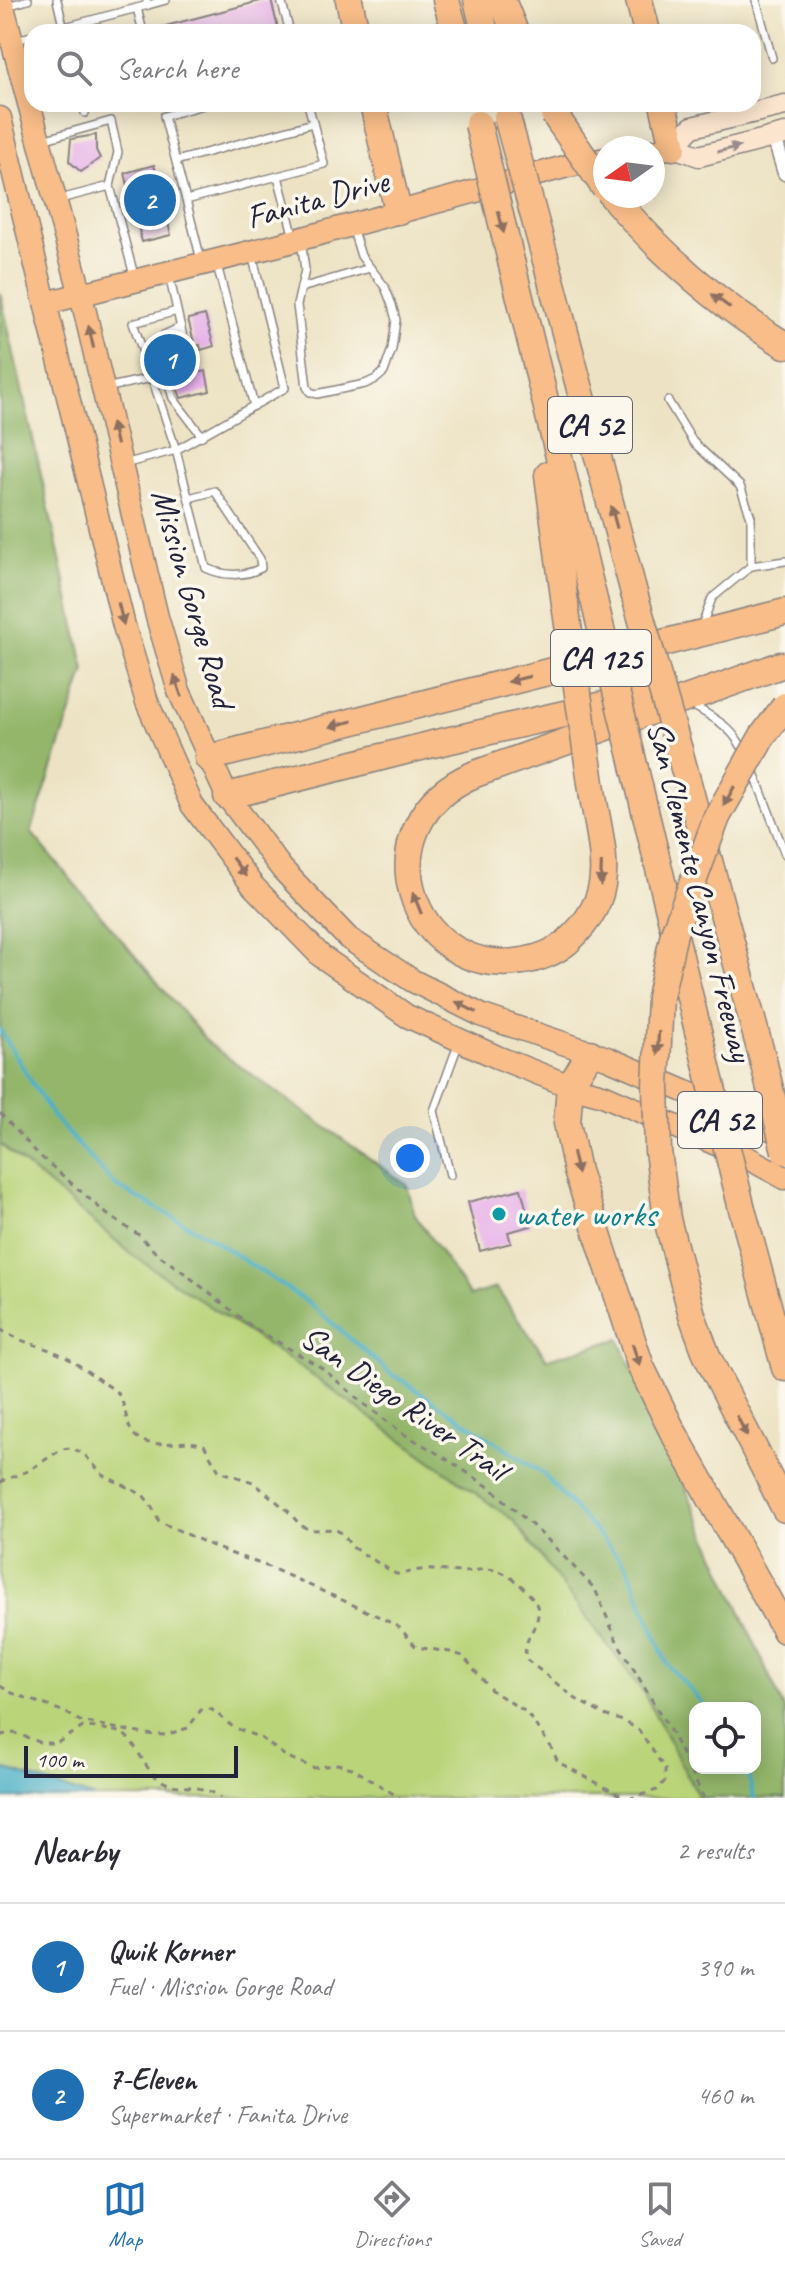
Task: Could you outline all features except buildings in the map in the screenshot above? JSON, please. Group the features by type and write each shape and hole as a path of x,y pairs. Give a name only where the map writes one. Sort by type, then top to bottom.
{"highway":[{"path":"349,0 354,24"},
{"path":"446,0 453,24"},
{"path":"477,0 483,24"},
{"path":"502,0 512,24"},
{"path":"639,0 645,24"},
{"path":"375,112 398,211"},
{"name":"San Clemente Canyon Freeway","path":"506,112 785,1151"},
{"path":"553,112 593,170"},
{"path":"663,112 663,136"},
{"name":"San Clemente Canyon Freeway","path":"475,114 742,1209 785,1368"},
{"path":"622,208 691,278 785,345"},
{"path":"528,332 565,604 593,797 603,874 598,902 583,928 562,946 535,959 507,964 477,959 451,947 435,934 418,910 410,884 409,857 413,834 424,812 441,793 475,774 683,699 783,664"},
{"name":"CA 125","path":"208,758 785,612"},
{"name":"CA 125","path":"227,796 433,744 783,664"},
{"path":"785,706 762,737 717,817 674,933 660,997 656,1086 658,1151 667,1219 692,1315 707,1356 785,1509"},
{"path":"590,1053 570,1086 567,1123 577,1171 641,1367 672,1430 785,1630"}],"main road":[{"name":"Mission Gorge Road","path":"2,3 22,38"},
{"path":"761,111 785,105"},
{"name":"Mission Gorge Road","path":"33,112 38,141 81,295 157,617 175,676 227,796 282,869 348,938 413,981 483,1016 607,1058 785,1136"},
{"path":"665,147 692,127 755,112"},
{"name":"Mission Gorge Road","path":"0,118 124,626 147,702 192,805 253,886 321,956 407,1016 570,1086 603,1095 746,1157 785,1178"},
{"path":"665,149 699,156 780,136"},
{"name":"Fanita Drive","path":"46,303 593,161"},
{"path":"66,383 89,420 103,465 106,468 121,465"},
{"name":"CA 125","path":"174,767 208,758"},
{"name":"CA 125","path":"192,805 227,796"}],"street":[{"path":"780,136 785,173"}],"lane":[{"path":"2,3 28,0"},
{"path":"57,0 63,24"},
{"path":"84,24 147,2 166,0"},
{"path":"281,0 288,24"},
{"path":"756,0 772,58"},
{"path":"137,8 141,24"},
{"path":"163,112 186,200 254,406"},
{"path":"164,116 178,112"},
{"path":"186,200 324,164 310,112"},
{"path":"38,141 111,121 118,152 110,186 135,281"},
{"path":"176,161 313,123"},
{"path":"278,176 305,270 297,305 307,387 317,394 365,384 384,372 392,349 396,320 385,287 361,256 352,225"},
{"path":"56,200 110,186"},
{"path":"121,465 176,450 285,388 251,252"},
{"path":"301,288 370,268"},
{"path":"103,389 190,368 168,273"},
{"path":"177,311 133,323 176,450 206,568 233,574 261,568 260,559 215,491 189,498"},
{"path":"164,335 181,327"},
{"path":"142,348 151,343"},
{"path":"173,351 185,345"},
{"path":"147,362 159,357"},
{"path":"166,374 173,398 202,436"},
{"path":"668,401 693,442 740,486 751,517 751,566"},
{"path":"699,633 712,598 751,566 785,561"},
{"path":"683,699 718,720 737,737 758,780 785,854"},
{"path":"450,1175 434,1111 460,1040"}],"path":[{"name":"San Diego River Trail","path":"0,1113 39,1155 109,1216 139,1235 156,1253 251,1326 322,1368 404,1434 492,1489 547,1539 595,1589 617,1641 671,1732 704,1798"},
{"path":"0,1329 14,1339 58,1353 118,1394 129,1428 137,1438 153,1443 194,1441 204,1445 219,1471 253,1482 300,1525 310,1530 334,1529 342,1533 352,1547 396,1574 418,1570 497,1570 514,1580 538,1608 536,1624 525,1641 526,1659 576,1699 638,1729 665,1769 665,1781 657,1790 631,1798"},
{"path":"0,1482 28,1471 62,1449 72,1448 84,1454 103,1475 143,1495 159,1521 382,1618 400,1628 416,1647 463,1656 491,1690 526,1712 558,1762 625,1798"},
{"path":"0,1686 80,1721 144,1734 165,1735 188,1728 201,1710 211,1709 233,1727 261,1738 285,1756 314,1768 338,1764 352,1768 400,1798"},
{"path":"0,1735 15,1733 42,1743 57,1743 83,1727 121,1734 129,1740 151,1774 165,1783 202,1787 221,1798"}],"green space":[{"path":"0,292 85,670 31,832 209,1044 407,1185 415,1215 470,1296 496,1288 547,1359 619,1339 785,1711 785,1798 699,1798 644,1693 513,1520 302,1368 134,1256 0,1144"},
{"path":"0,1144 134,1256 302,1368 513,1520 644,1693 689,1774 706,1798 0,1798"}],"water":[{"path":"0,1770 95,1798 0,1798"}],"waterway":[{"path":"0,1030 53,1117 116,1186 206,1235 309,1303 389,1372 541,1472 627,1566 667,1664 702,1702"},
{"path":"748,1774 754,1798"}],"place":[{"name":"7-Eleven","path":"150,200"},
{"name":"Qwik Korner","path":"170,360"},
{"name":"water works","path":"499,1214"}]}
